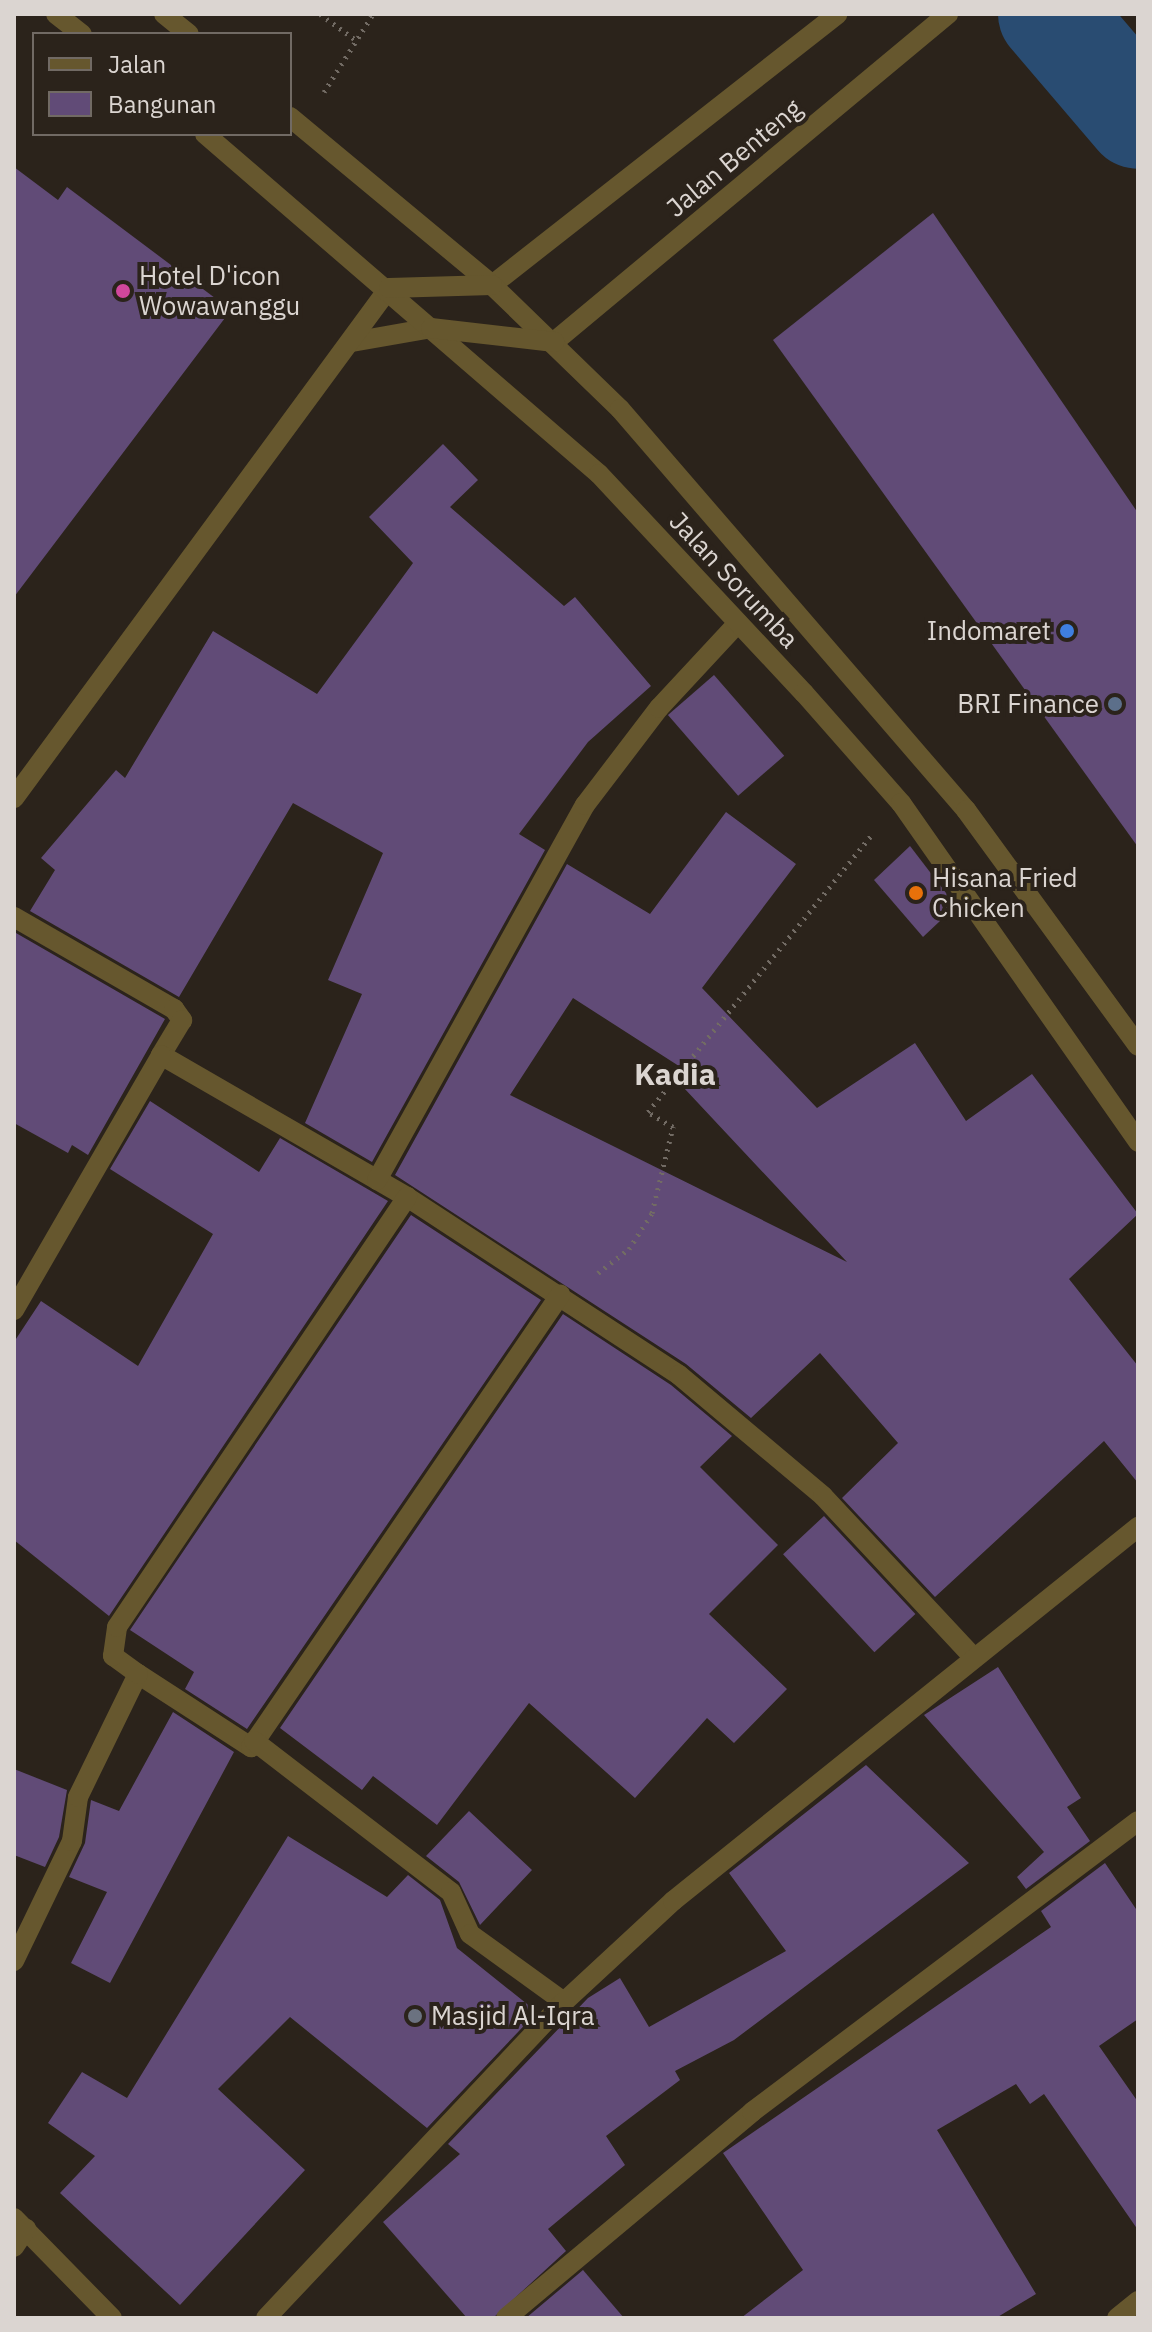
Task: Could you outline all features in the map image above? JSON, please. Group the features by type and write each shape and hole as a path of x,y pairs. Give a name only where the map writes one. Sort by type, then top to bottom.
{"street":[{"path":"56,14 79,32"},
{"path":"164,14 186,32"},
{"name":"Jalan Benteng","path":"492,285 837,14"},
{"name":"Jalan Benteng","path":"554,342 948,14"},
{"name":"Jalan Sorumba","path":"296,122 492,285 554,342 779,585 956,798 1138,1046"},
{"name":"Jalan Sorumba","path":"207,136 389,288 599,474 738,623 901,803 1138,1142"},
{"path":"14,798 389,288 492,285"},
{"path":"352,342 431,328 554,342"},
{"path":"377,1180 585,805 659,708 738,623"},
{"path":"14,917 174,1009 182,1020 14,1310"},
{"path":"161,1055 407,1197 566,1298 679,1375 823,1496 973,1657"},
{"path":"407,1197 117,1627 113,1656 251,1747 566,1298"},
{"path":"266,2318 564,2002 673,1901 1138,1527"},
{"path":"14,1961 72,1841 78,1797 138,1674"},
{"path":"254,1741 451,1892 470,1934 564,2002"},
{"path":"506,2318 752,2112 1138,1821"},
{"path":"18,2231 112,2318"},
{"path":"1117,2318 1138,2301"}],"path":[{"path":"320,14 357,41"},
{"path":"296,122 357,41 373,14"},
{"path":"566,1298 629,1249 652,1213 673,1127 648,1112 669,1079 901,803"}],"building":[{"path":"14,167 58,200 67,187 231,310 14,597"},
{"path":"933,213 1138,513 1138,847 773,340"},
{"path":"443,444 478,480 450,507 564,606 575,597 651,686 588,742 519,834 545,850 372,1162 305,1123 362,994 328,980 383,853 293,803 179,997 30,911 55,870 41,858 116,770 125,778 213,631 317,694 413,563 369,517"},
{"path":"714,675 784,756 738,796 668,715"},
{"path":"726,812 796,864 702,988 817,1108 915,1043 966,1121 1032,1074 1138,1214 1069,1279 1138,1366 1138,1483 1104,1441 935,1597 842,1498 898,1443 820,1353 751,1418 686,1364 395,1175 567,864 650,914","holes":["573,998 696,1077 684,1088 847,1262 510,1095"]},
{"name":"Hisana Fried Chicken","path":"910,846 956,906 923,937 874,880"},
{"path":"16,933 165,1019 88,1155 72,1145 68,1153 14,1123"},
{"path":"150,1101 259,1172 280,1138 388,1201 109,1616 14,1540 14,1342 41,1301 138,1366 213,1234 110,1169"},
{"path":"411,1215 541,1300 247,1729 185,1689 194,1672 130,1630"},
{"path":"563,1314 671,1385 732,1436 700,1467 778,1545 709,1614 787,1689 734,1743 707,1718 635,1798 529,1703 437,1825 373,1776 362,1790 280,1728"},
{"path":"824,1516 915,1614 874,1652 783,1554"},
{"path":"998,1667 1081,1798 1067,1807 1090,1841 1026,1889 1017,1877 1044,1852 924,1715"},
{"path":"173,1712 234,1752 110,1983 71,1963 107,1892 69,1877 85,1843 91,1800 119,1811"},
{"path":"866,1765 969,1863 734,2040 675,2071 680,2080 606,2136 625,2165 548,2229 566,2251 493,2318 467,2318 383,2222 460,2154 448,2144 588,1998 620,1978 649,2027 786,1951 729,1873"},
{"path":"14,1769 67,1790 59,1837 45,1867 14,1855"},
{"path":"469,1811 532,1870 480,1925 459,1882 426,1856"},
{"path":"288,1836 387,1897 408,1875 440,1900 457,1948 537,2012 427,2128 290,2017 218,2089 305,2170 180,2305 60,2193 95,2156 48,2123 82,2072 127,2098"},
{"path":"1105,1863 1138,1912 1138,2019 1099,2046 1138,2102 1138,2230 1044,2094 1030,2104 1016,2084 937,2130 1036,2294 996,2318 741,2318 803,2270 723,2153 1051,1927 1041,1911"},
{"path":"583,2270 624,2318 526,2318"}],"waterway":[{"path":"1050,14 1138,117"}],"place":[{"name":"Hotel D'icon Wowawanggu","path":"123,291"},
{"name":"Indomaret","path":"1067,631"},
{"name":"BRI Finance","path":"1115,704"},
{"name":"Hisana Fried Chicken","path":"916,893"},
{"name":"Masjid Al-Iqra","path":"415,2016"}],"district":[{"name":"Kadia","path":"675,1074"}]}
